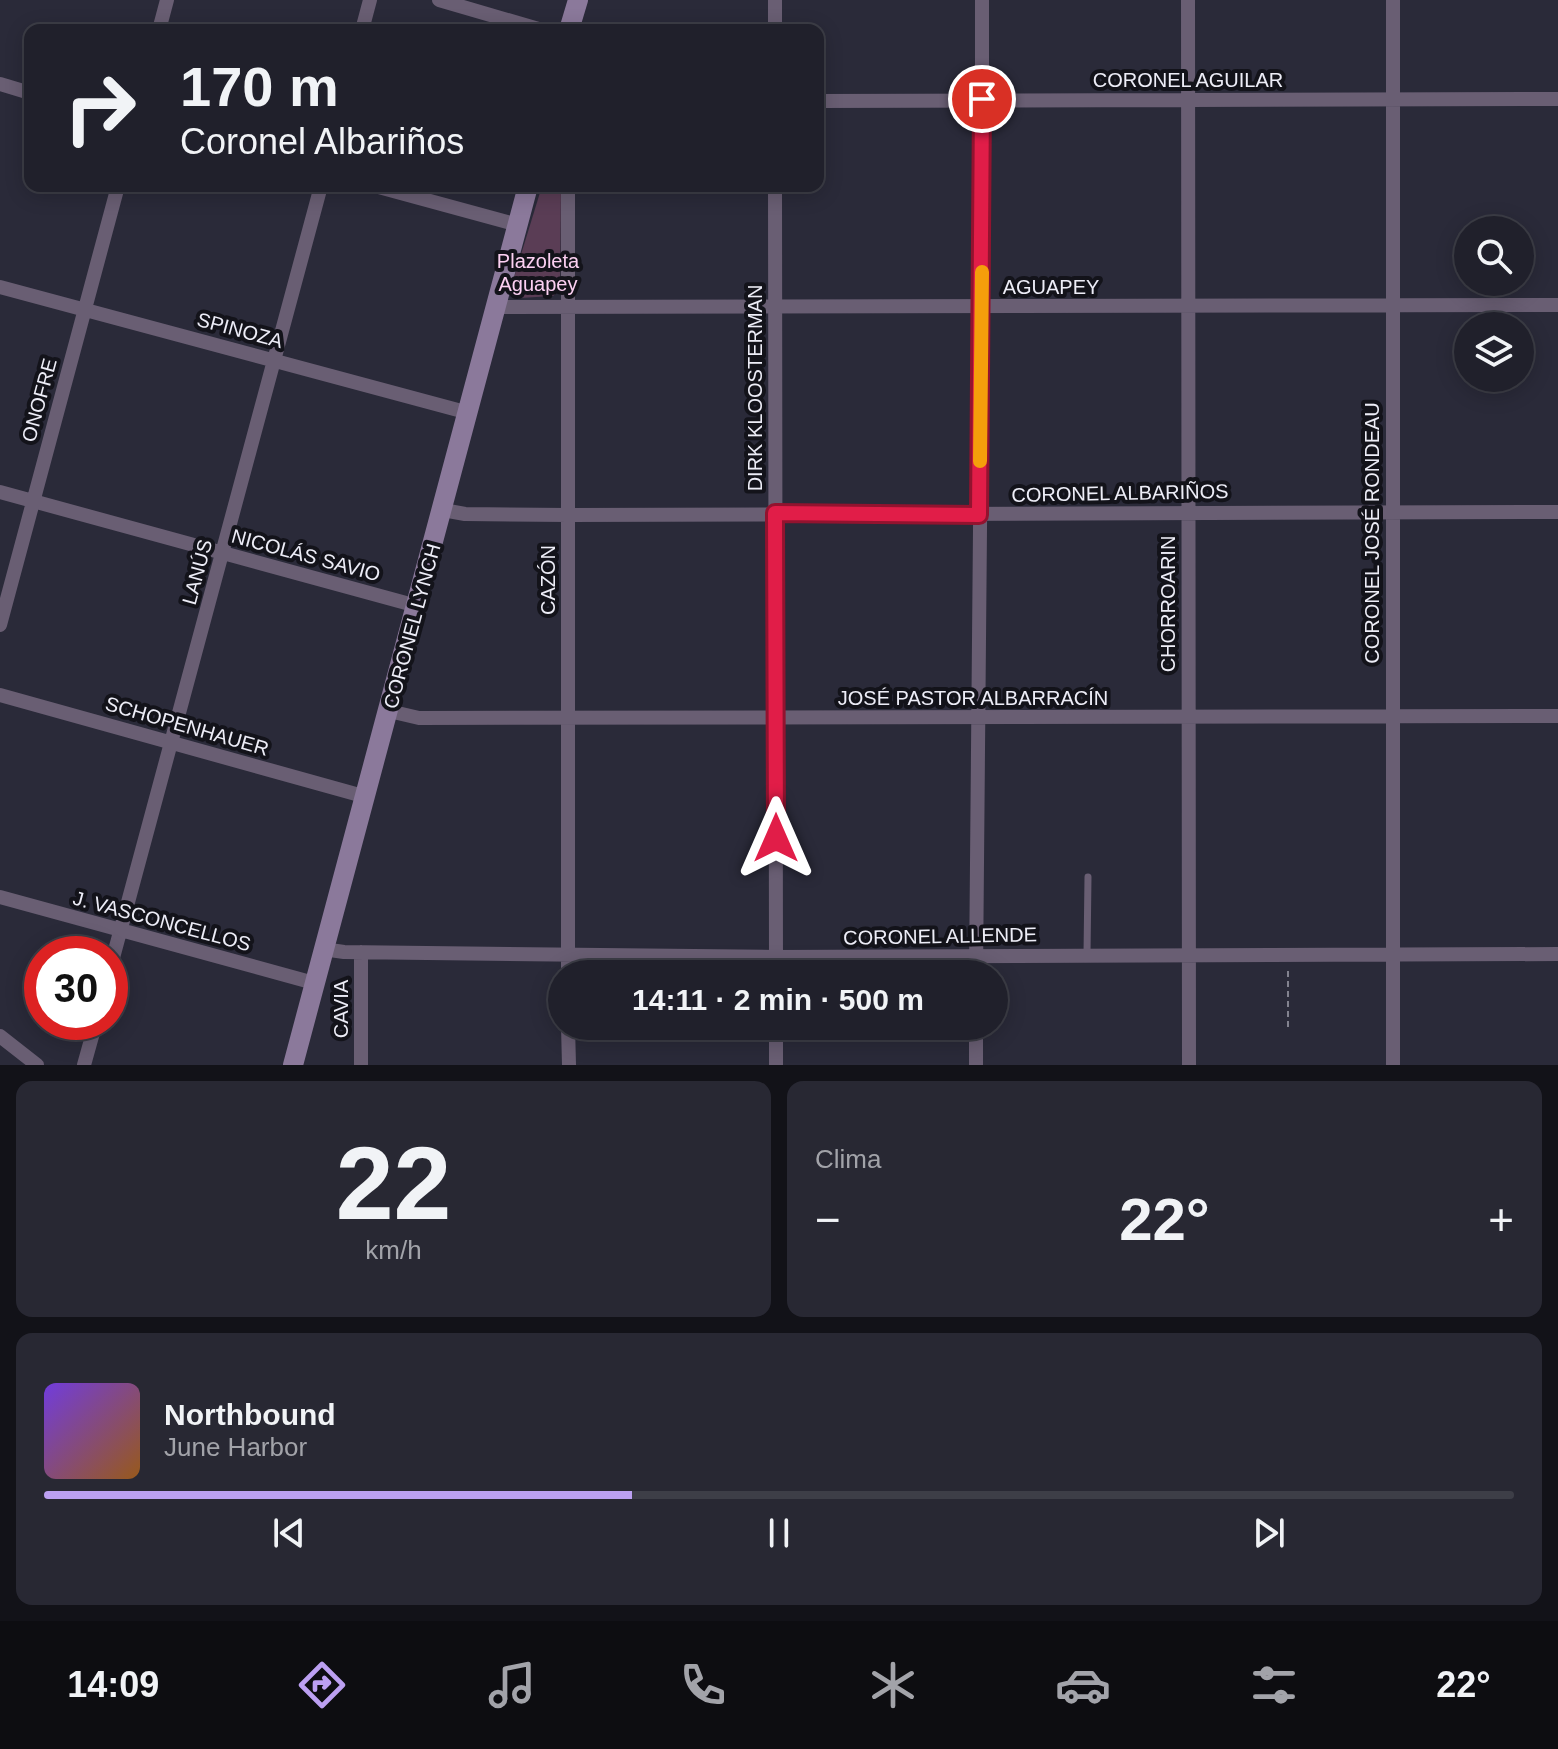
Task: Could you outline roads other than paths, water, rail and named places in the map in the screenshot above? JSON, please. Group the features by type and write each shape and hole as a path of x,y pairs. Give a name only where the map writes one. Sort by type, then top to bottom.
{"street":[{"path":"161,24 167,0"},
{"path":"364,24 370,0"},
{"path":"439,0 521,24"},
{"path":"571,24 578,0"},
{"path":"775,0 775,24"},
{"path":"976,960 982,0"},
{"name":"CHORROARIN","path":"1188,0 1189,1065"},
{"name":"CORONEL JOSÉ RONDEAU","path":"1393,0 1393,1065"},
{"path":"0,84 24,91"},
{"name":"CORONEL AGUILAR","path":"824,101 1558,99"},
{"name":"ONOFRE","path":"0,625 116,192"},
{"name":"LANÚS","path":"118,936 319,192"},
{"path":"397,192 518,225"},
{"name":"CORONEL LYNCH","path":"293,1065 526,192"},
{"name":"CAZÓN","path":"568,192 568,960"},
{"name":"DIRK KLOOSTERMAN","path":"775,192 775,960"},
{"name":"SPINOZA","path":"0,287 469,413"},
{"name":"AGUAPEY","path":"496,307 1558,305"},
{"name":"NICOLÁS SAVIO","path":"0,492 417,606"},
{"name":"CORONEL ALBARIÑOS","path":"443,510 465,514 568,515 1558,512"},
{"name":"SCHOPENHAUER","path":"0,695 363,796"},
{"name":"JOSÉ PASTOR ALBARRACÍN","path":"389,711 419,718 1558,716"},
{"name":"J. VASCONCELLOS","path":"0,897 314,983"},
{"name":"CORONEL ALLENDE","path":"323,949 775,957 1558,954"},
{"name":"CAVIA","path":"361,952 361,1065"},
{"path":"0,1036 37,1065"},
{"path":"84,1065 91,1040"},
{"path":"568,1040 569,1065"},
{"path":"776,1040 776,1065"},
{"path":"976,1040 976,1065"}],"lane":[{"path":"1087,954 1088,877"}],"park label":[{"name":"Plazoleta Aguapey","path":"538,272"}]}
